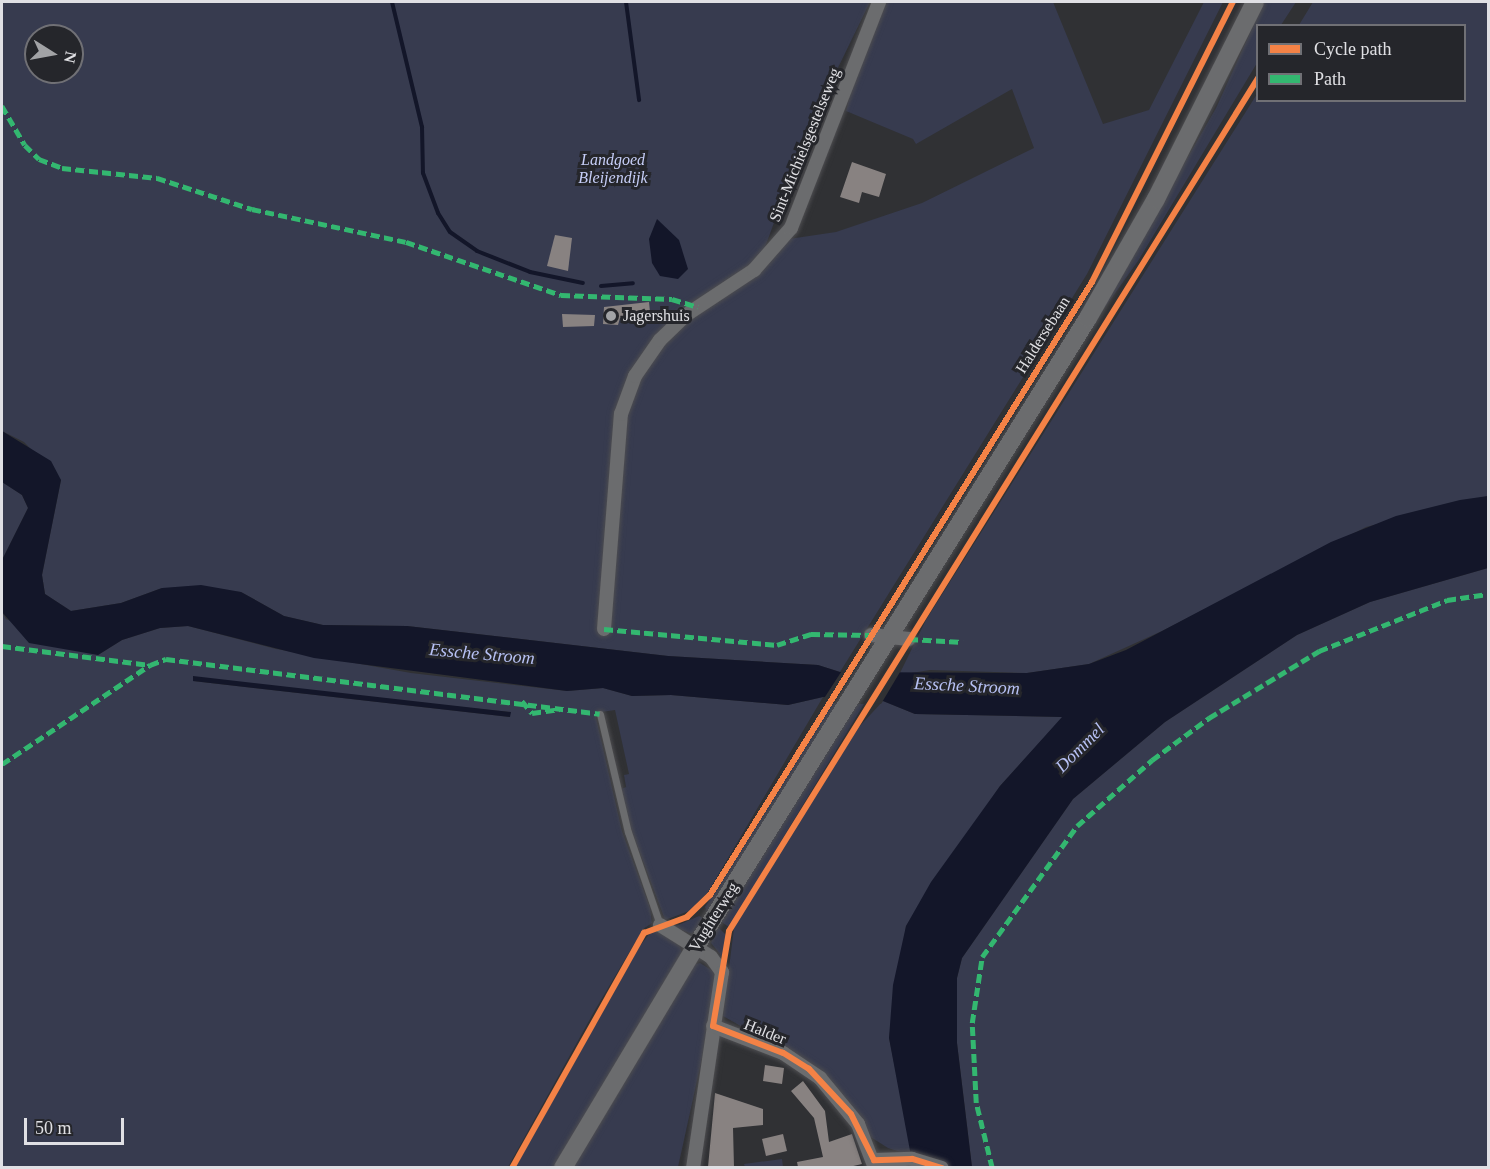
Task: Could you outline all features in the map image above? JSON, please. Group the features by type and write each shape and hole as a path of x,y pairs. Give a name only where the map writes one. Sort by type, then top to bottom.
{"main road":[{"name":"Haldersebaan","path":"869,668 879,636 1088,318 1156,199 1256,2"},
{"name":"Vughterweg","path":"563,1167 696,946 869,668"}],"street":[{"name":"Sint-Michielsgestelseweg","path":"604,629 621,414 635,376 660,340 686,315 754,270 791,228 879,2"},
{"path":"879,636 909,639"},
{"path":"660,925 696,946 722,972 693,1167"},
{"name":"Halder","path":"713,1026 783,1053 820,1078 858,1124 874,1164"},
{"path":"874,1164 912,1159 942,1167"}],"lane":[{"path":"600,714 628,832 660,925"}],"green space":[{"name":"Landgoed Bleijendijk","path":"2,2 870,2 831,82 825,83 760,261 782,240 836,232 922,203 1034,148 1012,89 916,144 913,139 846,111 864,40 879,2 1053,2 1103,124 1149,110 1204,2 1223,2 1087,274 840,672 818,665 668,656 407,626 323,625 284,616 241,592 162,588 121,603 71,611 45,594 42,575 61,480 24,442 2,431"},
{"path":"1264,2 1296,2 1282,24 1256,24 1256,65 1138,261 1088,331 1216,108"},
{"path":"1313,2 1488,2 1488,496 1366,527 1162,631 1089,664 1027,673 930,670 899,675 926,620 1256,96 1256,102 1466,102 1466,24 1300,24"},
{"path":"2,482 22,495 28,508 2,560"},
{"path":"1488,568 1488,1167 972,1167 957,1043 957,978 962,958 1073,799 1165,722 1297,635 1370,602"},
{"path":"2,612 6,619 98,655 122,640 160,628 188,626 276,649 411,673 567,691 603,688 632,696 671,695 788,705 823,697 708,892 689,911 665,920 628,821 621,789 626,787 624,775 629,774 615,710 595,713 622,831 650,908 652,923 643,929 595,1010 508,1167 2,1167","holes":["193,680 510,712 510,717"]},
{"path":"883,701 915,714 1063,717 1000,786 906,926 889,1038 913,1156 888,1148 869,1136 860,1120 760,1037 723,1016 734,928 745,906 859,727"},
{"path":"833,703 839,703 708,913 705,907"},
{"path":"856,704 864,704 729,927 720,921"},
{"path":"699,916 704,919 692,934 674,927"},
{"path":"717,926 726,935 723,958 711,943"},
{"path":"659,931 679,943 682,954 555,1167 515,1168 640,946 650,933"},
{"path":"700,963 713,971 715,977 702,1058 678,1167 570,1168 693,965"},
{"path":"782,1159 783,1167 745,1167 744,1164"}],"water":[{"path":"657,219 679,240 688,269 678,279 660,276 652,263 649,239"},
{"path":"2,431 51,461 61,480 42,575 45,594 71,611 121,603 162,588 201,585 241,592 284,616 323,625 407,626 668,656 818,665 840,672 1027,673 1089,664 1126,650 1331,542 1396,516 1460,500 1488,496 1488,568 1370,602 1297,635 1165,722 1073,799 962,958 957,978 957,1043 972,1167 913,1167 889,1038 893,985 906,926 931,882 1000,786 1062,717 915,714 883,701 823,697 788,705 671,695 632,696 603,688 567,691 314,658 188,626 160,628 122,640 98,655 29,643 2,612 2,560 28,508 22,495 2,482"},
{"path":"193,676 511,712 510,717 193,681"}],"pier":[{"path":"843,669 900,672 881,704 823,700"}],"building":[{"path":"852,162 886,174 879,197 862,192 859,203 840,197"},
{"path":"555,235 572,238 568,271 547,266"},
{"path":"649,302 650,312 620,318 618,325 603,324 604,307"},
{"path":"562,314 595,315 594,326 563,327"},
{"path":"765,1065 784,1068 782,1084 763,1081"},
{"path":"803,1081 825,1111 829,1142 852,1134 862,1164 849,1167 798,1167 797,1162 823,1157 814,1118 791,1091"},
{"path":"715,1093 763,1109 763,1125 733,1128 734,1167 708,1167"},
{"path":"783,1134 787,1151 766,1156 762,1139"}],"waterway":[{"path":"392,2 422,127 423,173 438,213 450,232 477,251 530,272 583,283"},
{"path":"626,2 639,100"},
{"path":"601,286 633,283"}],"marked path":[{"path":"2,106 25,145 39,159 62,168 157,178 252,209 406,242 561,295 672,299 698,307"},
{"path":"992,1168 976,1103 972,1023 982,957 1077,826 1152,760 1209,718 1319,651 1447,600 1488,594"},
{"path":"604,629 777,645 811,634 871,635"},
{"path":"909,639 963,642"},
{"path":"2,646 150,665"},
{"path":"2,764 150,665 166,659 600,714"},
{"path":"522,701 532,713 560,709"}],"cycle path":[{"path":"512,1168 644,933 687,917 710,895 1092,282 1233,2"},
{"path":"942,1168 912,1159 874,1160 851,1114 809,1069 783,1053 713,1026 729,931 1256,81"}],"place":[{"name":"Jagershuis","path":"611,316"}],"water label":[{"name":"Essche Stroom","path":"482,654"},
{"name":"Essche Stroom","path":"967,686"},
{"name":"Dommel","path":"1080,748"}]}
